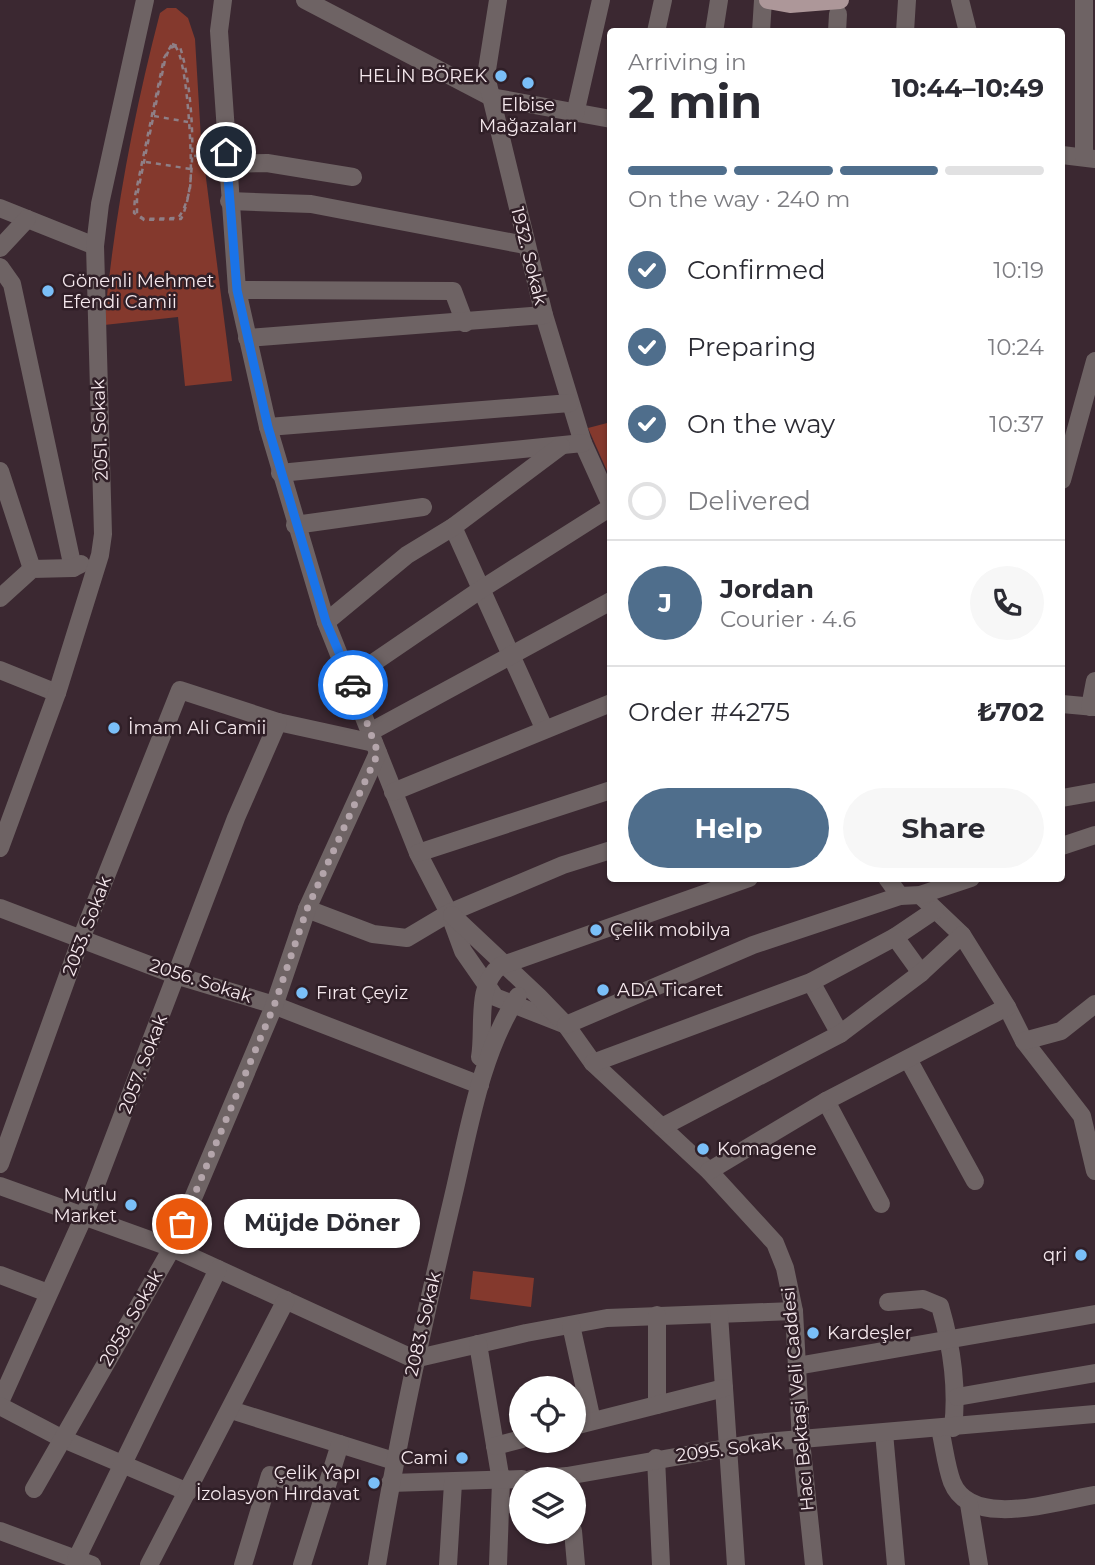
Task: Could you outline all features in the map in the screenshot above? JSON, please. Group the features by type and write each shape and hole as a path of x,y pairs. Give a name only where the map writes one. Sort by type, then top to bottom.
{"main road":[{"path":"772,0 816,4 838,15"}],"street":[{"name":"2051. Sokak","path":"1,843 57,693 100,555 103,534 94,246 100,204 145,0"},
{"name":"Hacı Bektaşi Veli Caddesi","path":"223,0 219,31 237,290 280,473 326,622 351,678 418,853 449,913 463,951 495,998 566,1025"},
{"path":"305,0 491,97 607,118"},
{"name":"1932. Sokak","path":"498,0 486,76 525,246 544,315 583,443 607,497"},
{"path":"575,114 601,0"},
{"path":"657,28 663,0"},
{"path":"715,28 719,0"},
{"path":"762,28 772,0"},
{"path":"905,28 907,0"},
{"path":"960,0 967,28"},
{"path":"1065,156 1089,158 1084,0"},
{"path":"226,158 353,177"},
{"path":"229,201 310,204 525,246"},
{"path":"0,208 94,246"},
{"path":"0,248 27,219"},
{"path":"0,267 12,284 73,568"},
{"path":"237,290 453,291 465,323"},
{"path":"247,338 544,315"},
{"path":"1065,470 1094,372"},
{"path":"268,427 570,402"},
{"path":"280,473 583,443"},
{"path":"326,622 407,555 453,527 561,446"},
{"path":"0,471 7,512 32,569"},
{"path":"295,525 423,507"},
{"path":"351,678 480,590 607,509"},
{"path":"453,527 509,656 544,728"},
{"path":"0,598 32,569 73,568 100,555"},
{"path":"278,722 374,743 509,656 607,603"},
{"path":"0,670 57,693"},
{"path":"1065,704 1093,707 1095,681"},
{"name":"2053. Sokak","path":"0,1164 81,939 180,690 278,722"},
{"path":"394,792 544,728 607,704"},
{"name":"2057. Sokak","path":"0,1404 7,1367 48,1293 84,1216 178,976 236,818 278,722"},
{"name":"2058. Sokak","path":"34,1489 172,1248 274,1006 307,909 374,743"},
{"path":"418,853 607,791"},
{"path":"1065,797 1095,792"},
{"path":"1065,845 1095,835"},
{"path":"307,909 373,934 407,938 449,913 563,865 607,851"},
{"path":"480,1084 479,1065 486,988 491,975 505,966 739,882"},
{"path":"890,882 900,896"},
{"path":"566,1025 754,945 900,896 920,895 959,882"},
{"path":"920,895 962,935 1007,1007 1024,1041 1088,1121 1095,1171"},
{"name":"2056. Sokak","path":"0,908 178,976 274,1006 480,1084"},
{"path":"593,1063 811,982 895,937 935,910"},
{"name":"Hacı Bektaşi Veli Caddesi","path":"449,913 566,1025 593,1063 709,1171 775,1244 785,1268 794,1311 801,1441 814,1565"},
{"path":"662,1127 840,1034 920,973 962,935"},
{"path":"895,937 920,973"},
{"path":"480,1084 496,1036 519,994 521,980"},
{"path":"811,982 840,1034"},
{"path":"1024,1041 1061,1031 1094,1006"},
{"path":"709,1171 826,1101 1007,1007"},
{"path":"908,1059 975,1181"},
{"name":"2083. Sokak","path":"377,1565 414,1359 480,1084"},
{"path":"826,1101 881,1204"},
{"path":"0,1185 172,1248 414,1359 571,1325 657,1315 794,1311"},
{"path":"1,1536 84,1562 124,1462 218,1269"},
{"path":"0,1275 48,1293"},
{"path":"888,1302 923,1298 940,1306 950,1340 957,1397 947,1429 952,1483 969,1504 979,1565"},
{"path":"149,1565 286,1300"},
{"path":"719,1314 736,1565"},
{"path":"797,1366 1095,1314"},
{"path":"657,1315 657,1405"},
{"path":"571,1325 577,1376"},
{"path":"478,1344 502,1481 498,1565"},
{"path":"957,1397 1095,1373"},
{"path":"586,1423 724,1388"},
{"path":"0,1404 61,1438 124,1462 188,1492"},
{"path":"231,1410 394,1461"},
{"name":"2095. Sokak","path":"586,1473 656,1458 729,1447 1095,1414"},
{"path":"884,1433 896,1565"},
{"path":"495,1446 509,1442"},
{"path":"302,1565 340,1444"},
{"path":"656,1458 661,1565"},
{"path":"243,1565 270,1475 325,1493"},
{"path":"390,1483 509,1480"},
{"path":"449,1565 453,1483"},
{"path":"969,1504 992,1511 1095,1495"},
{"path":"574,1544 576,1565"}],"path":[{"path":"154,116 137,196 137,214 144,219 171,219 180,216 190,188 191,169 191,156 186,75 180,47 172,44 164,58 135,196 134,214 139,218 181,219 191,189 191,156 185,75 175,46 171,47 167,55 154,116"},
{"path":"154,116 188,122"},
{"path":"191,156 226,158"},
{"path":"145,162 191,169"}],"shaded area":[{"path":"167,8 176,8 188,18 195,39 201,139 232,381 185,386 178,317 104,325 113,246 133,129 160,13"},
{"path":"607,423 607,471 588,428"},
{"path":"473,1271 534,1278 531,1307 470,1299"}],"way so far":[{"path":"182,1224 274,1006 307,909 378,753 353,685"}],"place":[{"name":"HELİN BÖREK","path":"501,76"},
{"name":"Elbise Mağazaları","path":"528,83"},
{"name":"Gönenli Mehmet Efendi Camii","path":"48,291"},
{"name":"İmam Ali Camii","path":"114,728"},
{"name":"Çelik mobilya","path":"596,930"},
{"name":"ADA Ticaret","path":"603,990"},
{"name":"Fırat Çeyiz","path":"302,993"},
{"name":"Komagene","path":"703,1149"},
{"name":"Mutlu Market","path":"131,1205"},
{"name":"Müjde Döner","path":"182,1224"},
{"name":"qri","path":"1081,1255"},
{"name":"Kardeşler","path":"813,1333"},
{"name":"Cami","path":"462,1458"},
{"name":"Çelik Yapı İzolasyon Hırdavat","path":"374,1483"}],"route":[{"path":"226,152 237,290 268,427 326,622 353,685"}]}
